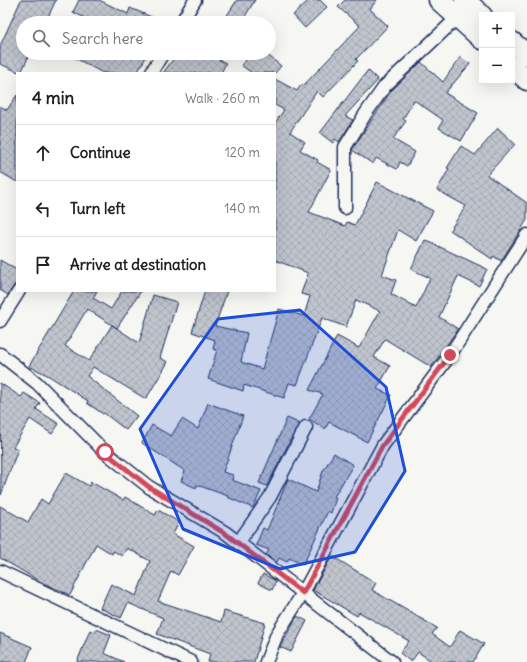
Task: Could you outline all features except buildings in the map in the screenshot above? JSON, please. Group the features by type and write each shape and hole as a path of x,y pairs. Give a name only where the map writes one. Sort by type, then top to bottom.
{"highway":[{"path":"439,0 479,15"},
{"path":"461,8 479,35"},
{"path":"515,45 527,56"},
{"path":"515,69 527,80"}],"street":[{"path":"185,16 195,0"},
{"path":"345,208 345,147 385,86 461,8"},
{"path":"152,72 159,60"},
{"path":"266,662 277,634 303,593 383,445 450,355 527,235"},
{"path":"0,321 18,292"},
{"path":"0,354 37,383 105,452 149,487 238,543 392,662"},
{"path":"238,543 270,497 306,427"},
{"path":"0,571 191,662"}],"highlighted area":[{"path":"300,310 386,387 405,471 355,552 280,569 183,529 140,429 218,319"}],"route":[{"path":"105,452 149,487 226,534 303,593 383,445 450,355"}]}
